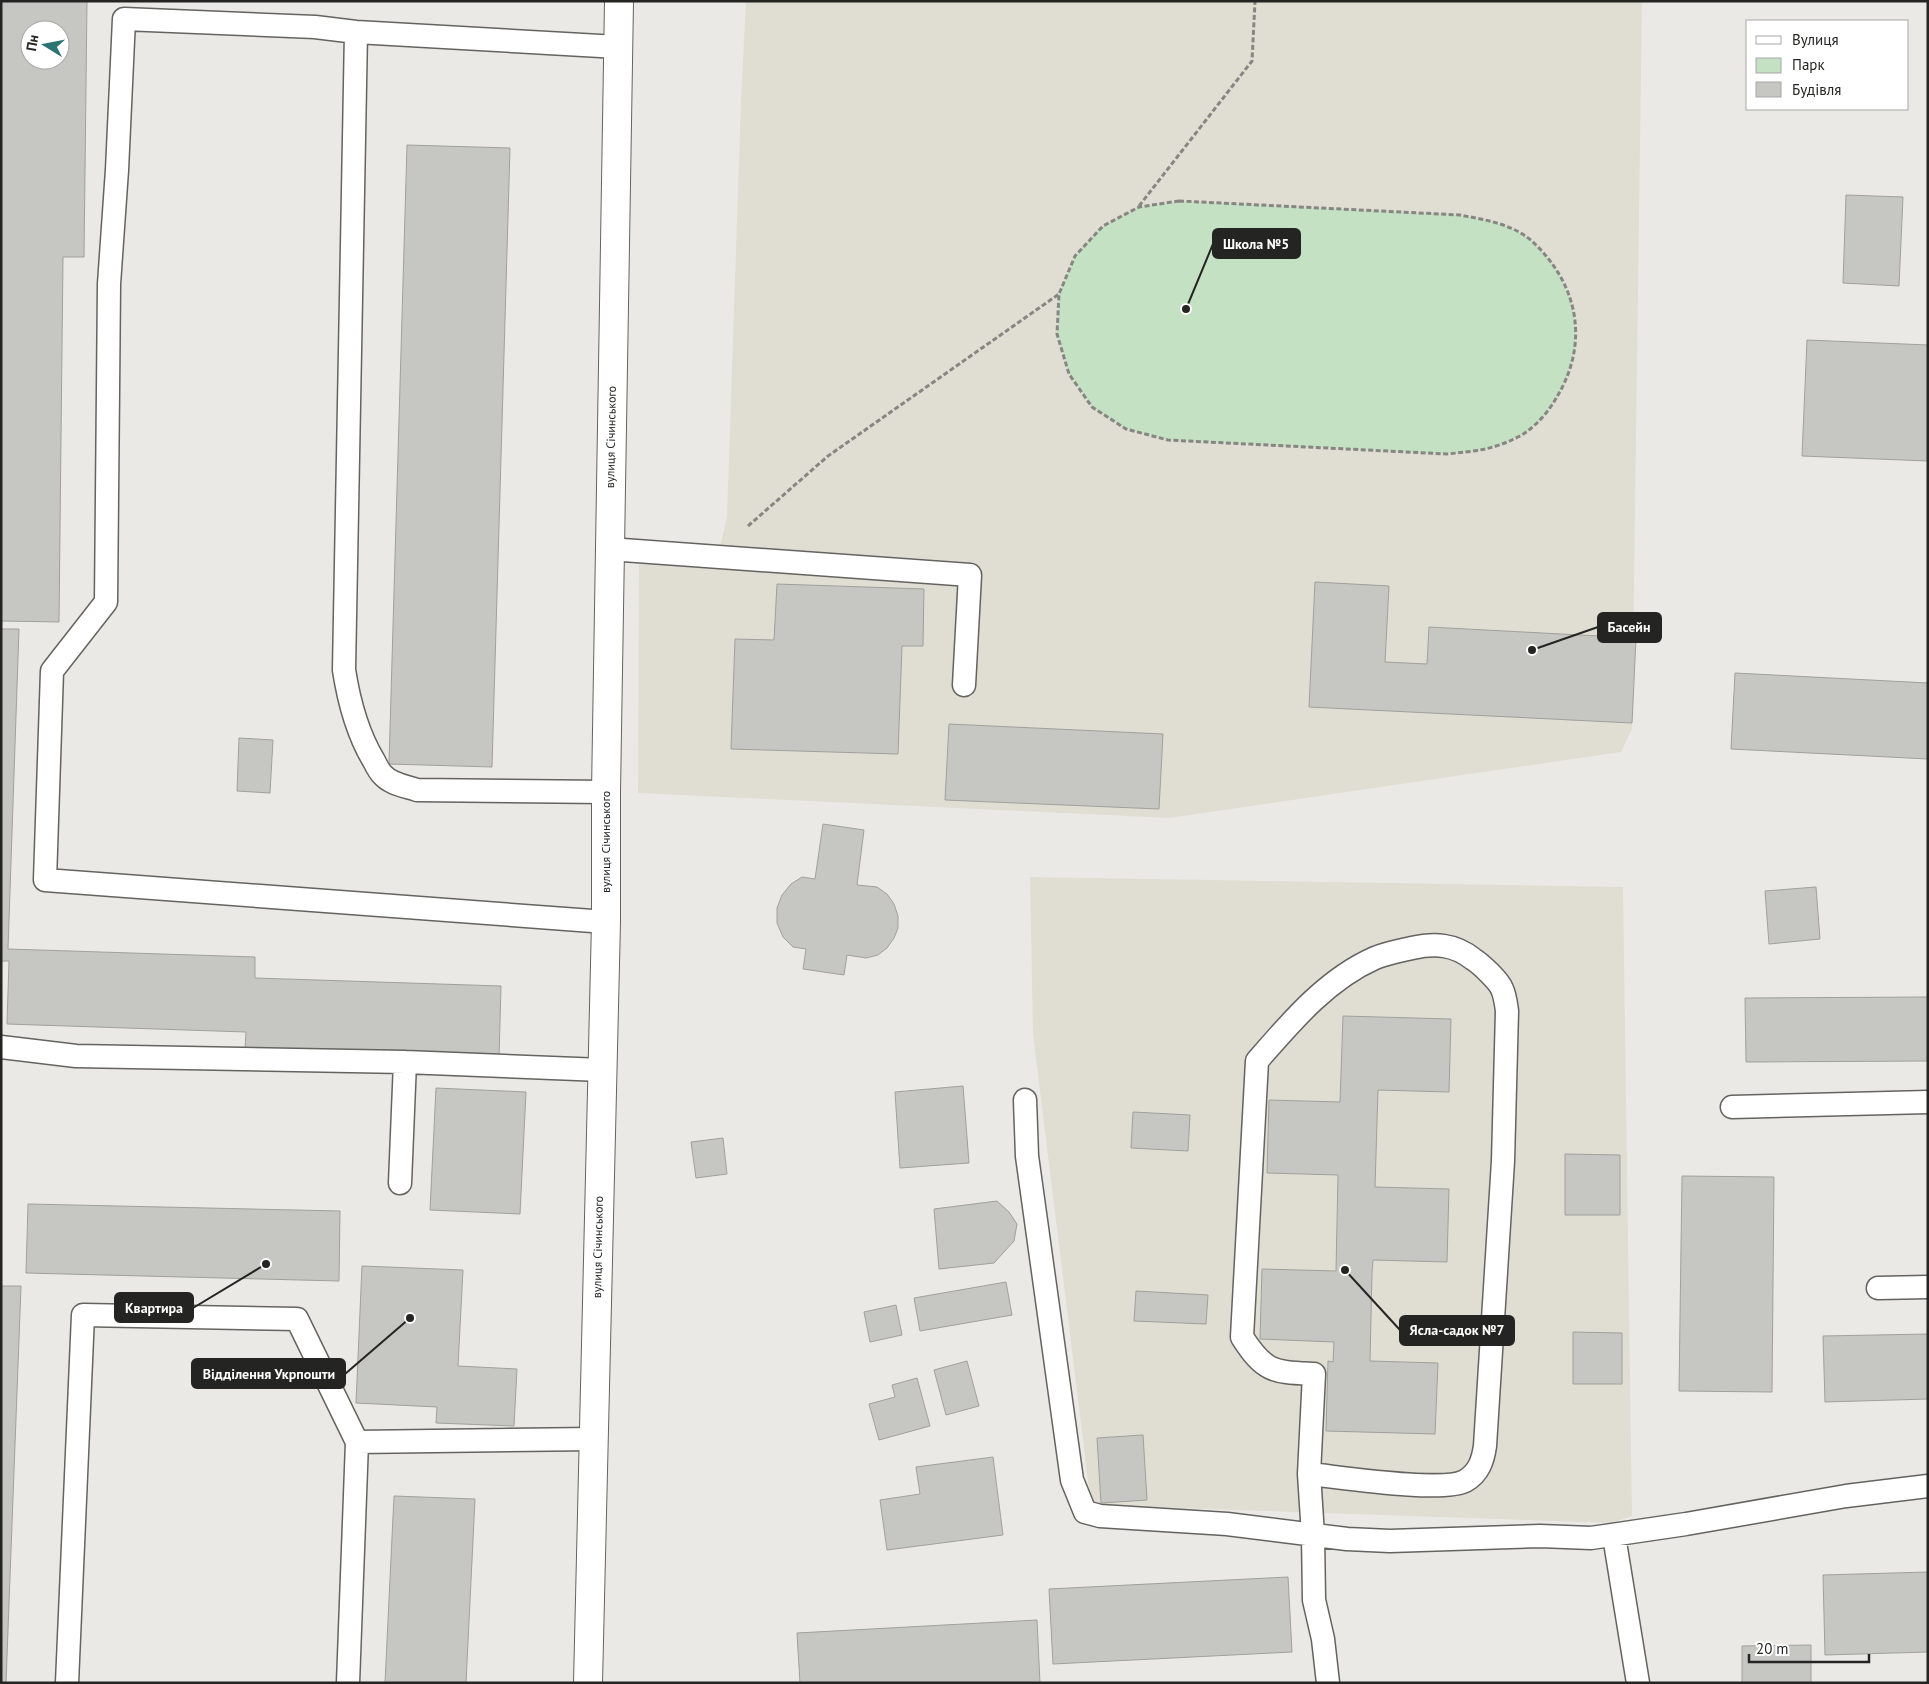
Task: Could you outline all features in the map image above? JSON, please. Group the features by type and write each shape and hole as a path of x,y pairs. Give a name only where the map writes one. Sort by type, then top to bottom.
{"street":[{"name":"вулиця Січинського","path":"588,1683 606,922 609,550 619,1"}],"lane":[{"path":"606,922 45,880 52,671 106,602 109,284 117,170 124,19 316,27 356,32 618,47"},
{"path":"356,32 344,670 348,699 357,727 368,752 382,775 397,784 417,790 606,792"},
{"path":"609,550 970,575 964,685"},
{"path":"1309,1474 1414,1484 1454,1485 1466,1480 1477,1471 1483,1459 1503,1161 1507,1011 1502,988 1477,962 1454,947 1438,944 1422,946 1392,952 1359,966 1334,983 1312,1002 1257,1061 1242,1337 1260,1361 1277,1372 1314,1374 1309,1474 1313,1535 1314,1600 1323,1639 1328,1683"},
{"path":"1,1047 76,1056 405,1062 602,1070"},
{"path":"400,1183 405,1062"},
{"path":"1025,1100 1027,1156 1072,1480 1085,1512 1100,1516 1227,1524 1313,1535 1390,1540 1540,1536 1590,1538 1614,1536 1846,1496 1928,1486"},
{"path":"1732,1108 1928,1102"},
{"path":"1878,1288 1928,1287"},
{"path":"67,1683 83,1314 297,1319 357,1442 348,1683"},
{"path":"357,1442 594,1439"},
{"path":"1614,1536 1638,1683"}],"path":[{"path":"1139,207 1252,61 1255,1"},
{"path":"1179,201 1460,215 1500,222 1533,242 1557,270 1561,278 1572,304 1576,341 1568,378 1550,410 1521,435 1487,450 1447,454 1168,440 1126,429 1092,406 1069,374 1057,334 1059,294 1075,256 1103,226 1139,207 1179,201"},
{"path":"714,556 828,456 1059,294"}],"shaded area":[{"path":"746,1 1642,1 1632,729 1621,752 1169,818 638,793 639,549 719,551 727,517"},
{"path":"1030,877 1623,887 1632,1516 1611,1523 1091,1505 1033,1034"}],"green space":[{"path":"1179,201 1460,215 1490,221 1518,231 1534,243 1549,259 1561,277 1569,296 1574,315 1576,335 1574,355 1568,375 1551,406 1542,418 1526,432 1501,444 1467,452 1447,454 1168,440 1126,429 1092,407 1069,374 1057,334 1059,294 1075,256 1103,226 1139,207"}],"building":[{"path":"1,1 87,1 84,257 63,257 59,622 1,621"},
{"path":"407,145 510,148 492,767 389,764"},
{"path":"1846,195 1903,197 1899,286 1843,283"},
{"path":"1807,340 1928,345 1928,461 1802,456"},
{"path":"1315,582 1389,586 1385,662 1427,664 1429,627 1636,638 1632,723 1309,707"},
{"path":"777,584 924,589 923,646 902,646 898,754 731,749 735,639 774,640"},
{"path":"1,629 19,629 8,949 255,957 255,978 501,986 499,1058 245,1049 246,1032 7,1024 9,961 1,961"},
{"path":"1735,673 1928,683 1928,759 1731,749"},
{"path":"949,724 1163,734 1159,809 945,800"},
{"path":"239,738 273,740 270,793 237,791"},
{"path":"823,824 864,830 857,885 877,887 887,894 894,904 898,916 898,928 887,948 878,955 866,958 847,955 844,975 803,969 806,949 793,947 783,937 777,923 777,908 782,895 791,884 802,877 815,879"},
{"path":"1816,887 1820,939 1769,944 1765,891"},
{"path":"1928,997 1928,1061 1746,1062 1745,998"},
{"path":"1343,1016 1451,1019 1449,1092 1378,1090 1375,1187 1449,1189 1447,1262 1373,1260 1372,1273 1370,1361 1438,1363 1435,1434 1326,1431 1328,1361 1333,1362 1334,1342 1260,1339 1262,1269 1336,1271 1338,1175 1267,1173 1269,1100 1340,1102"},
{"path":"963,1086 969,1163 900,1168 895,1092"},
{"path":"436,1088 526,1092 520,1214 430,1210"},
{"path":"1133,1112 1190,1115 1188,1151 1131,1148"},
{"path":"723,1138 727,1174 696,1178 691,1142"},
{"path":"1565,1154 1620,1155 1620,1215 1565,1215"},
{"path":"1682,1176 1774,1177 1772,1392 1679,1391"},
{"path":"997,1201 1009,1212 1017,1224 1014,1241 994,1263 939,1269 934,1209"},
{"path":"28,1204 340,1211 339,1281 26,1273"},
{"path":"362,1266 463,1270 458,1366 517,1369 514,1426 436,1423 437,1407 356,1403"},
{"path":"1006,1282 1012,1315 920,1331 914,1298"},
{"path":"1,1286 21,1286 6,1683 1,1683"},
{"path":"1136,1291 1208,1295 1206,1324 1134,1321"},
{"path":"896,1305 902,1335 870,1342 864,1312"},
{"path":"1573,1332 1622,1333 1622,1384 1573,1384"},
{"path":"1928,1334 1928,1399 1825,1402 1823,1336"},
{"path":"967,1361 979,1406 946,1415 934,1370"},
{"path":"917,1378 930,1426 879,1440 869,1404 895,1397 892,1385"},
{"path":"1143,1435 1147,1500 1101,1503 1097,1438"},
{"path":"993,1457 1003,1535 887,1550 880,1500 920,1494 916,1467"},
{"path":"394,1496 475,1499 466,1683 385,1683"},
{"path":"1928,1572 1928,1652 1825,1655 1823,1575"},
{"path":"1288,1577 1292,1652 1053,1664 1049,1589"},
{"path":"1037,1620 1040,1683 800,1683 797,1633"},
{"path":"1811,1645 1811,1683 1742,1683 1742,1646"}],"place":[{"name":"Школа №5","path":"1186,309"},
{"name":"Басейн","path":"1532,650"},
{"name":"Квартира","path":"266,1264"},
{"name":"Ясла-садок №7","path":"1345,1270"},
{"name":"Відділення Укрпошти","path":"410,1318"}]}
